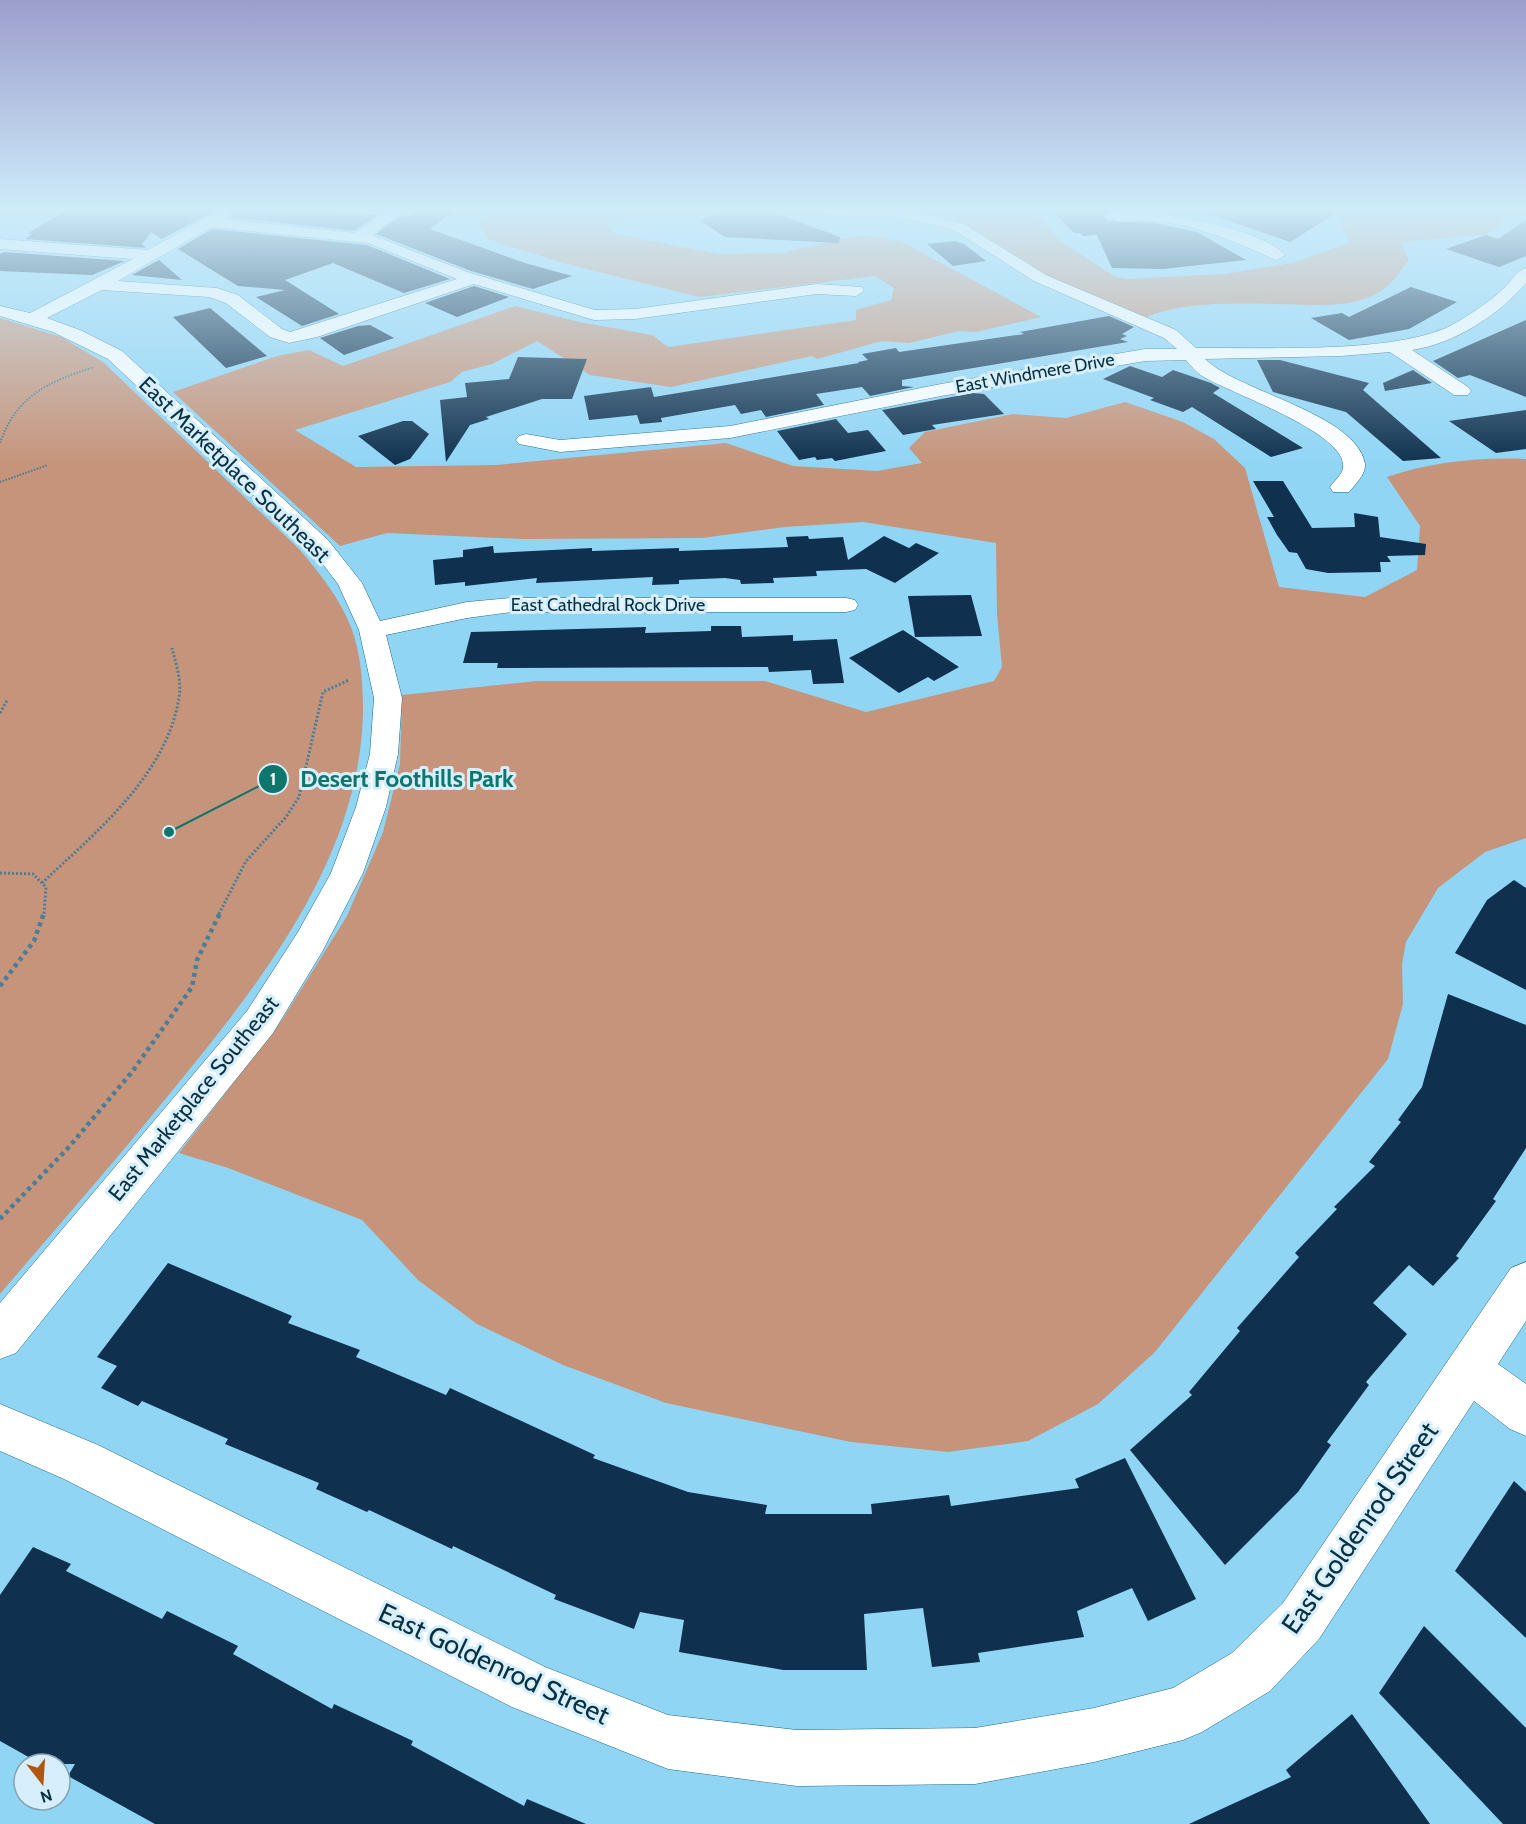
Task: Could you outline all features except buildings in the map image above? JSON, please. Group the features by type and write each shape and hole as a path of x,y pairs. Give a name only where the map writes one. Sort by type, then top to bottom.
{"street":[{"path":"33,318 79,295"},
{"path":"222,295 276,333 289,338 311,333 425,295"},
{"path":"525,295 579,312 611,316 770,295"},
{"path":"1081,295 1160,328 1179,339 1210,373 1298,414 1337,439 1352,457 1354,465 1352,474 1341,487"},
{"name":"East Windmere Drive","path":"526,440 560,446 730,432 941,390 1128,357 1395,347 1424,342 1454,331 1506,295"},
{"name":"East Marketplace Southeast","path":"0,311 33,318 101,347 144,381 320,545 350,583 372,630 387,698 384,754 371,807 347,873 310,942 260,1022 0,1337"},
{"path":"1395,347 1461,391"},
{"name":"East Cathedral Rock Drive","path":"372,630 467,610 511,605 846,605"},
{"name":"East Goldenrod Street","path":"0,1427 81,1462 531,1688 668,1742 797,1758 975,1756 1094,1735 1183,1713 1251,1672 1301,1621 1526,1283"},
{"path":"1470,1370 1526,1413"}],"path":[{"path":"0,442 7,422 24,401 48,386 97,367"},
{"path":"0,482 48,465"},
{"path":"42,883 135,790 162,745 179,695 172,648"},
{"path":"0,1219 69,1147 132,1072 177,1011 192,987 197,960 246,861 286,817 299,797 323,692 349,680"},
{"path":"0,713 8,699"},
{"path":"0,873 33,874 46,887 47,909 29,951 0,986"}],"shaded area":[{"path":"892,295 1000,295 1041,317 976,332 959,331 909,343 882,341 817,359 812,356 671,387 590,375 537,341 492,364 462,372 450,382 295,430 356,467 496,465 726,443 793,466 877,471 922,463 909,448 925,432 1013,414 1066,418 1125,402 1183,422 1214,439 1245,468 1279,587 1365,597 1417,570 1420,526 1387,477 1456,462 1526,459 1526,838 1485,852 1438,888 1406,942 1402,964 1403,1004 1388,1059 1155,1352 1098,1404 1028,1441 948,1452 851,1442 666,1403 563,1365 477,1324 418,1280 362,1220 228,1168 179,1153 282,1020 347,916 383,832 400,764 402,695 537,681 765,681 866,712 994,681 1002,667 997,614 996,543 863,522 785,527 702,538 523,539 387,533 340,546 173,392 277,356 309,350 343,366 515,306 579,322 652,335 668,347 856,320 856,310 891,300"},
{"path":"1091,295 1372,295 1356,301 1328,305 1190,306 1144,318"},
{"path":"0,318 61,337 103,362 298,548 328,585 351,627 361,669 363,712 357,767 344,820 323,870 298,919 268,966 201,1055 126,1147 0,1294"}],"place":[{"name":"Desert Foothills Park","path":"169,832"}]}
